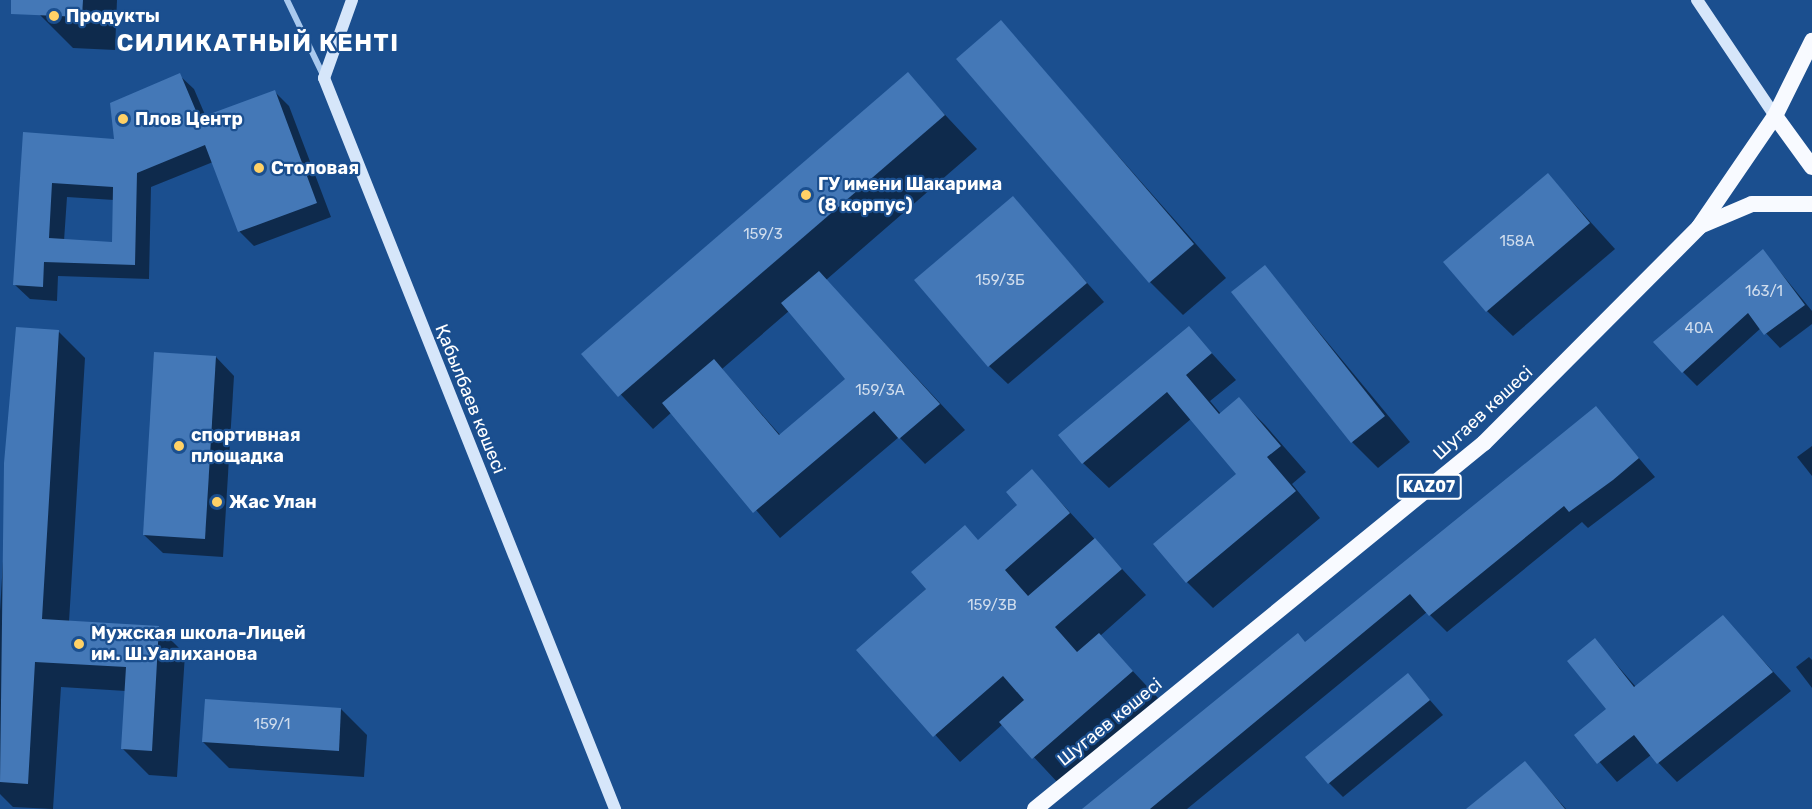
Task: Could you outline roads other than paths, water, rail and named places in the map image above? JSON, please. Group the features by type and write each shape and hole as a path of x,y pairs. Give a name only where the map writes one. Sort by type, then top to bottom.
{"highway":[{"name":"KAZ07","path":"1775,116 1812,41"},
{"path":"1775,116 1812,167"},
{"name":"Шугаев көшесі","path":"1035,809 1484,443 1699,227 1775,116"},
{"path":"1699,227 1752,204 1812,204"}],"main road":[{"path":"324,78 352,0"},
{"path":"1697,0 1775,116"},
{"name":"Қабылбаев көшесі","path":"324,78 615,809"}],"street":[{"path":"288,0 324,78"}],"place":[{"name":"Продукты","path":"54,16"},
{"name":"Плов Центр","path":"123,119"},
{"name":"Столовая","path":"259,168"},
{"name":"ГУ имени Шакарима (8 корпус)","path":"806,195"},
{"name":"спортивная площадка","path":"179,446"},
{"name":"Жас Улан","path":"217,502"},
{"name":"Мужская школа-Лицей им. Ш.Уалиханова","path":"79,644"}],"district":[{"name":"СИЛИКАТНЫЙ КЕНТІ","path":"258,44"}]}
